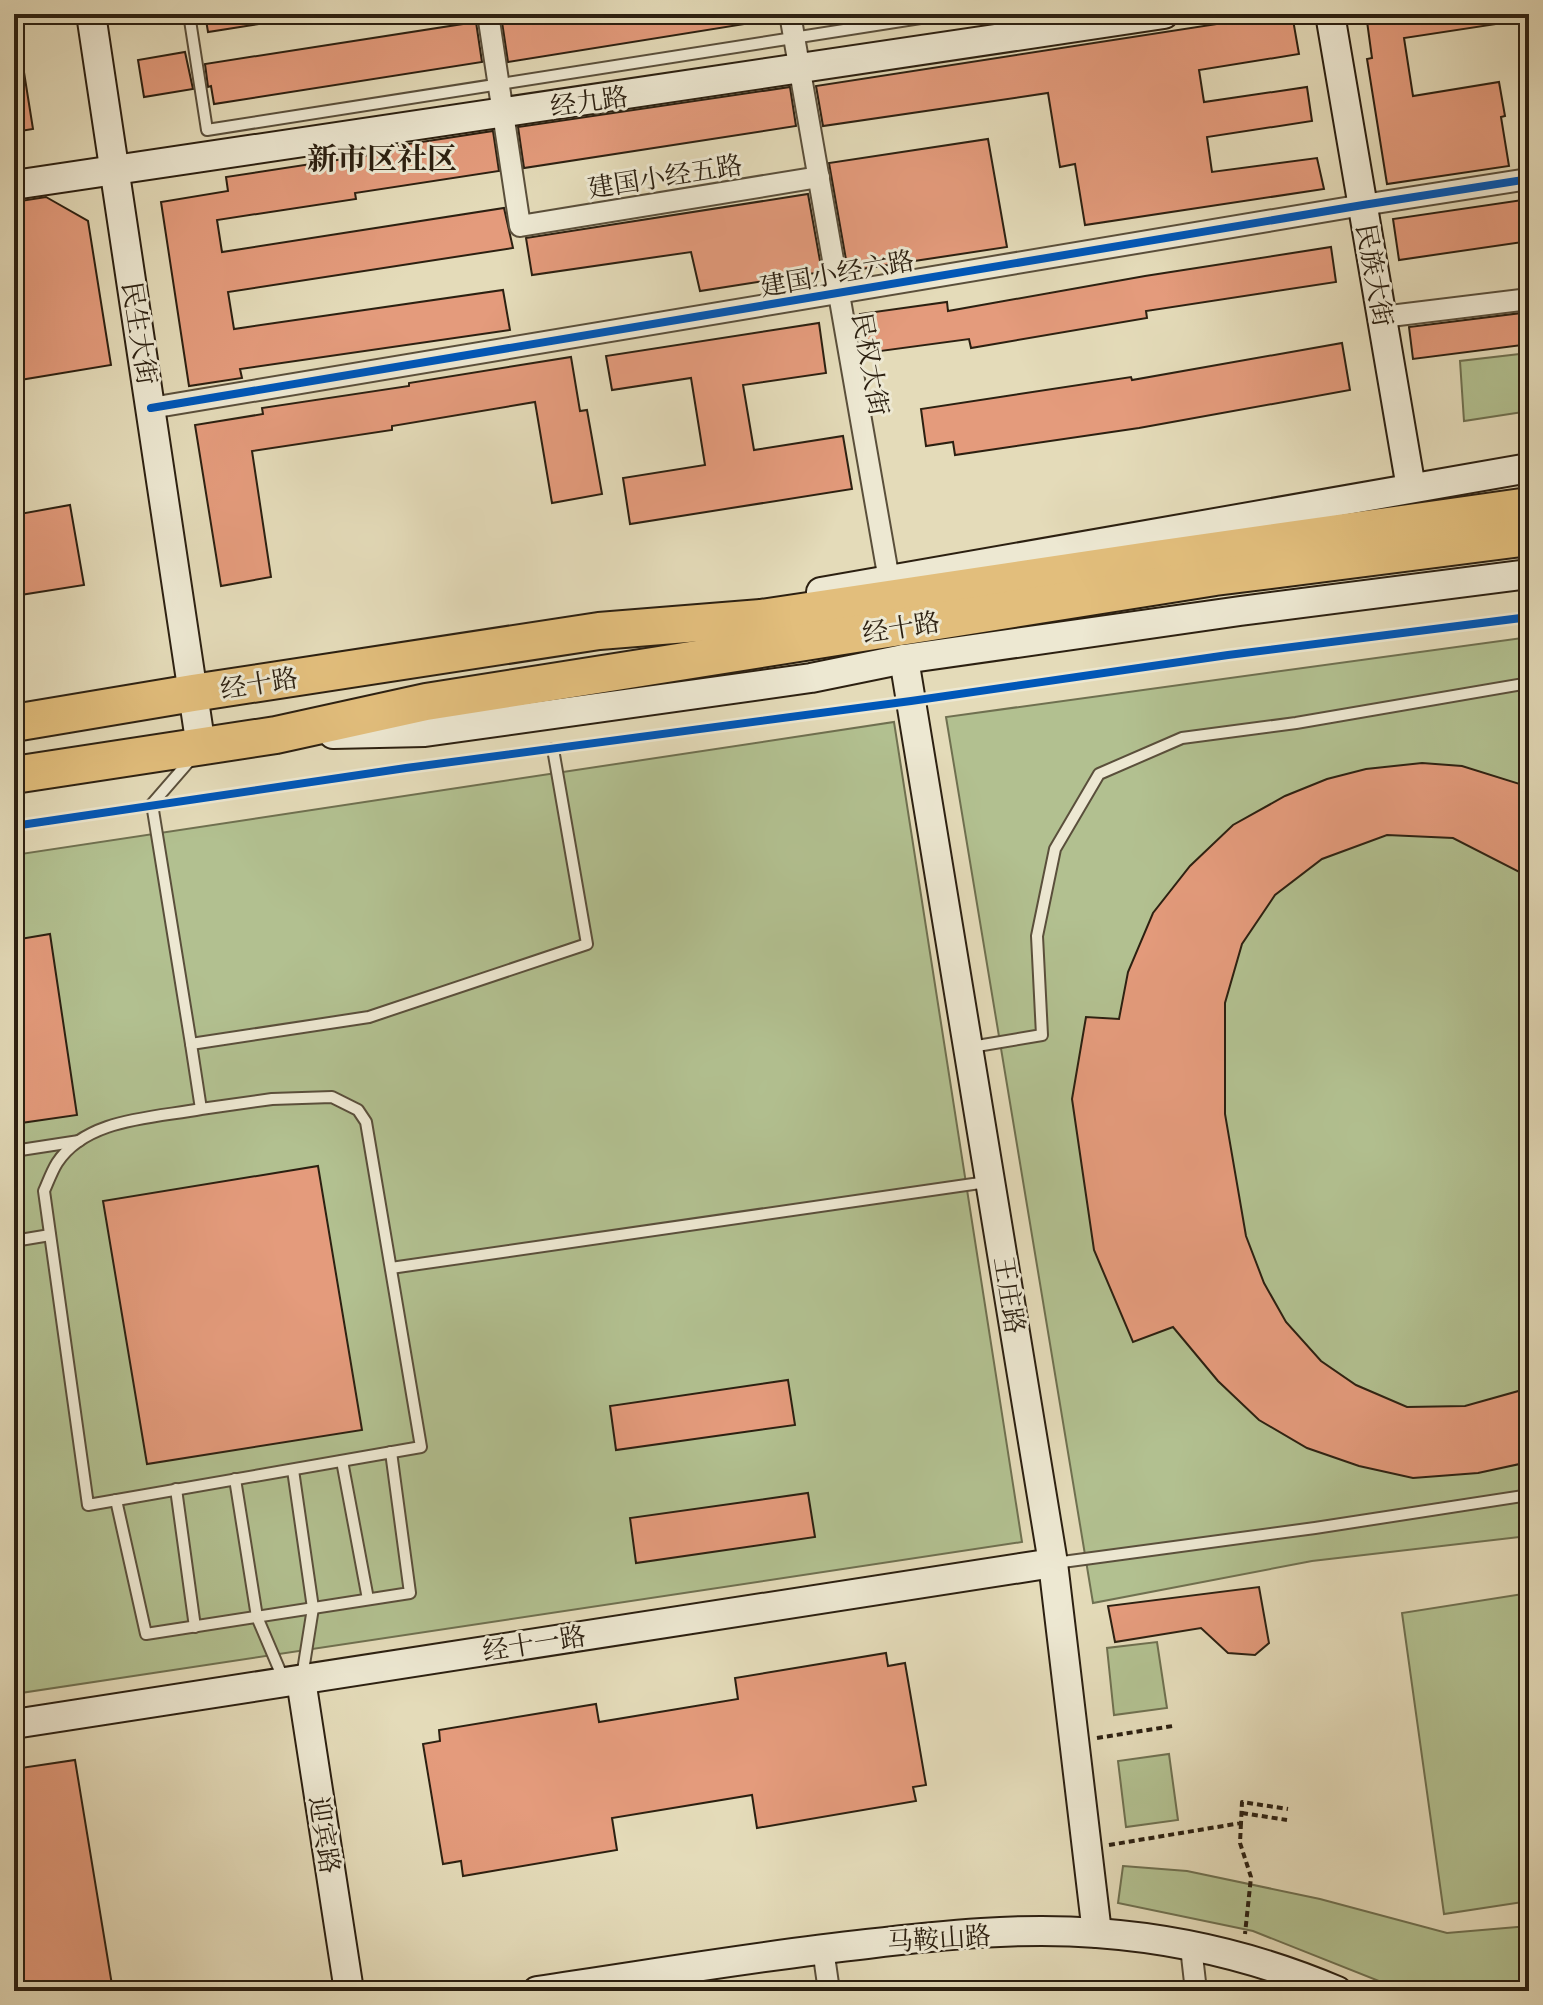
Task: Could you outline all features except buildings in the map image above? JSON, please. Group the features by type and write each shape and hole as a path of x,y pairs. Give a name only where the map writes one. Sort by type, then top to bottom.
{"highway":[{"name":"经十路","path":"14,723 599,631 761,618 1529,504"},
{"name":"经十路","path":"14,775 276,735 426,702 1215,577 1529,537"}],"main road":[{"name":"民生大街","path":"91,14 201,747"},
{"name":"经九路","path":"14,185 800,70 1082,20 1164,14"},
{"name":"民族大街","path":"1330,14 1411,488"},
{"name":"经十路","path":"599,631 1529,468"},
{"path":"1468,478 1496,484 1520,494 1529,504"},
{"path":"1484,580 1512,570 1529,558"},
{"name":"经十路","path":"276,735 425,732 811,678 904,659 1529,574"},
{"name":"王庄路","path":"904,659 1053,1563 1097,1933"},
{"name":"经十一路","path":"14,1724 1053,1563"},
{"name":"迎宾路","path":"293,1681 330,1991"},
{"name":"迎宾路","path":"293,1681 349,1991"},
{"name":"马鞍山路","path":"537,1991 823,1949 947,1935 1097,1933 1191,1947 1252,1961 1298,1982 1337,1991"}],"street":[{"path":"488,14 503,114"},
{"name":"民权大街","path":"790,14 889,580"},
{"name":"建国小经五路","path":"503,114 520,226 819,177"},
{"name":"建国小经六路","path":"151,408 1529,179"},
{"path":"1382,317 1529,299"},
{"path":"1191,1947 1196,1991"},
{"path":"823,1949 829,1991"}],"lane":[{"path":"189,14 207,130 946,14"},
{"path":"969,1048 1042,1035 1037,936 1055,849 1099,774 1182,738 1296,723 1529,683"},
{"path":"201,747 152,804 201,1109"},
{"path":"191,1044 369,1017 587,944 553,749"},
{"path":"14,1151 79,1141 112,1125 272,1099 332,1097 358,1110 366,1122 421,1447 88,1505 44,1191 58,1161 79,1141"},
{"path":"391,1268 991,1182"},
{"path":"14,1241 50,1235"},
{"path":"116,1500 146,1634 410,1593 391,1452"},
{"path":"342,1461 368,1599"},
{"path":"293,1470 313,1608 293,1681"},
{"path":"235,1479 257,1617 293,1681"},
{"path":"176,1489 195,1627"},
{"path":"1053,1563 1315,1528 1529,1495"}],"path":[{"path":"1097,1738 1173,1726"},
{"path":"1252,1961 1245,1935 1251,1877 1240,1843 1242,1802 1288,1809"},
{"path":"1242,1813 1287,1820"},
{"path":"1107,1858 1106,1845 1241,1823"}],"green space":[{"path":"1529,353 1529,411 1464,421 1460,361"},
{"path":"1529,637 1529,1536 1312,1561 1093,1603 946,717"},
{"path":"894,722 1022,1542 14,1694 14,855"},
{"path":"1529,1593 1529,1901 1444,1914 1402,1613"},
{"path":"1157,1642 1167,1708 1114,1715 1107,1648"},
{"path":"1169,1754 1178,1820 1126,1827 1118,1761"},
{"path":"1123,1866 1187,1871 1320,1899 1447,1933 1529,1926 1529,1991 1404,1991 1253,1931 1118,1903"}],"cycle path":[{"path":"151,408 1529,179"},
{"path":"14,826 406,768 1228,655 1529,617"}],"district":[{"name":"新市区社区","path":"382,158"}]}
